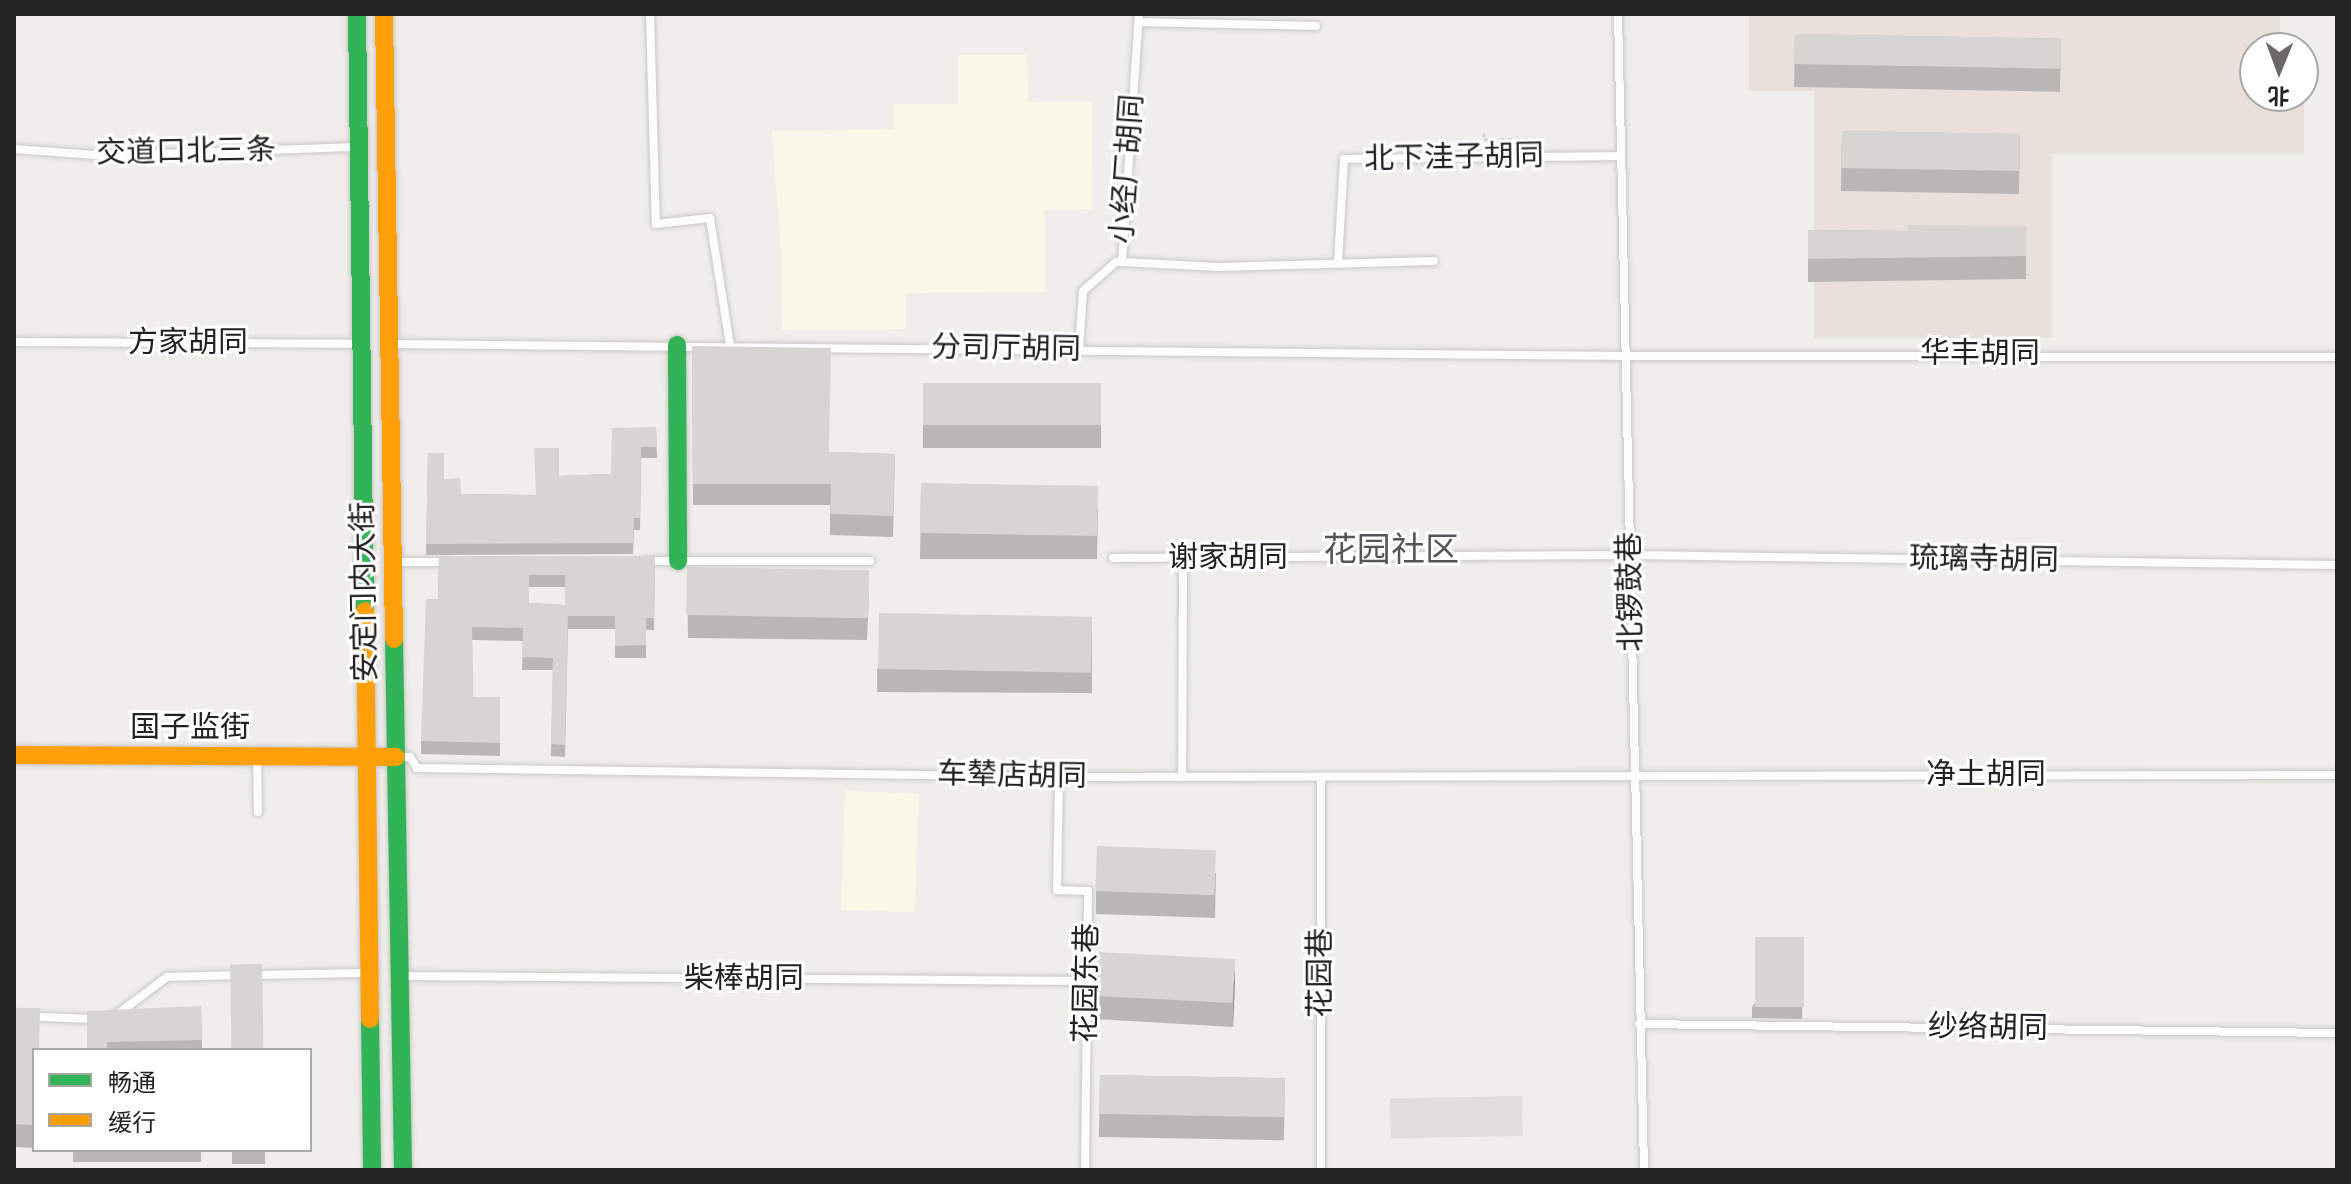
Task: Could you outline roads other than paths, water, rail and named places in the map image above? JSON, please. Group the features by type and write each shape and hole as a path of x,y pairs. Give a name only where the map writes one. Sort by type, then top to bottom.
{"main road":[{"name":"安定门内大街","path":"357,14 372,1170"},
{"name":"安定门内大街","path":"384,14 403,1170"},
{"path":"677,345 678,561"},
{"name":"国子监街","path":"14,755 396,757"}],"lane":[{"path":"650,14 656,224 710,218 730,345"},
{"name":"北锣鼓巷","path":"1618,14 1623,356 1631,555 1644,1170"},
{"path":"1139,18 1316,26"},
{"name":"小经厂胡同","path":"1079,350 1083,291 1116,262 1122,262 1139,18"},
{"name":"交道口北三条","path":"14,149 108,156 359,147"},
{"name":"北下洼子胡同","path":"1338,263 1344,159 1620,156"},
{"path":"1122,262 1218,267 1434,261"},
{"name":"方家胡同","path":"14,342 361,344"},
{"name":"分司厅胡同","path":"389,344 1623,356"},
{"name":"华丰胡同","path":"1623,356 2337,357"},
{"name":"谢家胡同","path":"1113,558 1631,555"},
{"name":"琉璃寺胡同","path":"1631,555 2337,565"},
{"path":"1182,777 1183,559"},
{"path":"632,561 870,561"},
{"path":"393,562 464,562"},
{"path":"257,756 258,812"},
{"name":"车辇店胡同","path":"396,757 410,757 417,768 1059,777 1634,775"},
{"name":"净土胡同","path":"1634,775 2337,775"},
{"name":"花园东巷","path":"1059,777 1057,890 1088,891 1085,1170"},
{"name":"花园巷","path":"1321,777 1321,1170"},
{"path":"14,1016 111,1020 167,977 369,973"},
{"name":"柴棒胡同","path":"400,976 1088,981"},
{"name":"纱络胡同","path":"1639,1024 2337,1033"}],"district":[{"name":"花园社区","path":"1391,551"}]}
